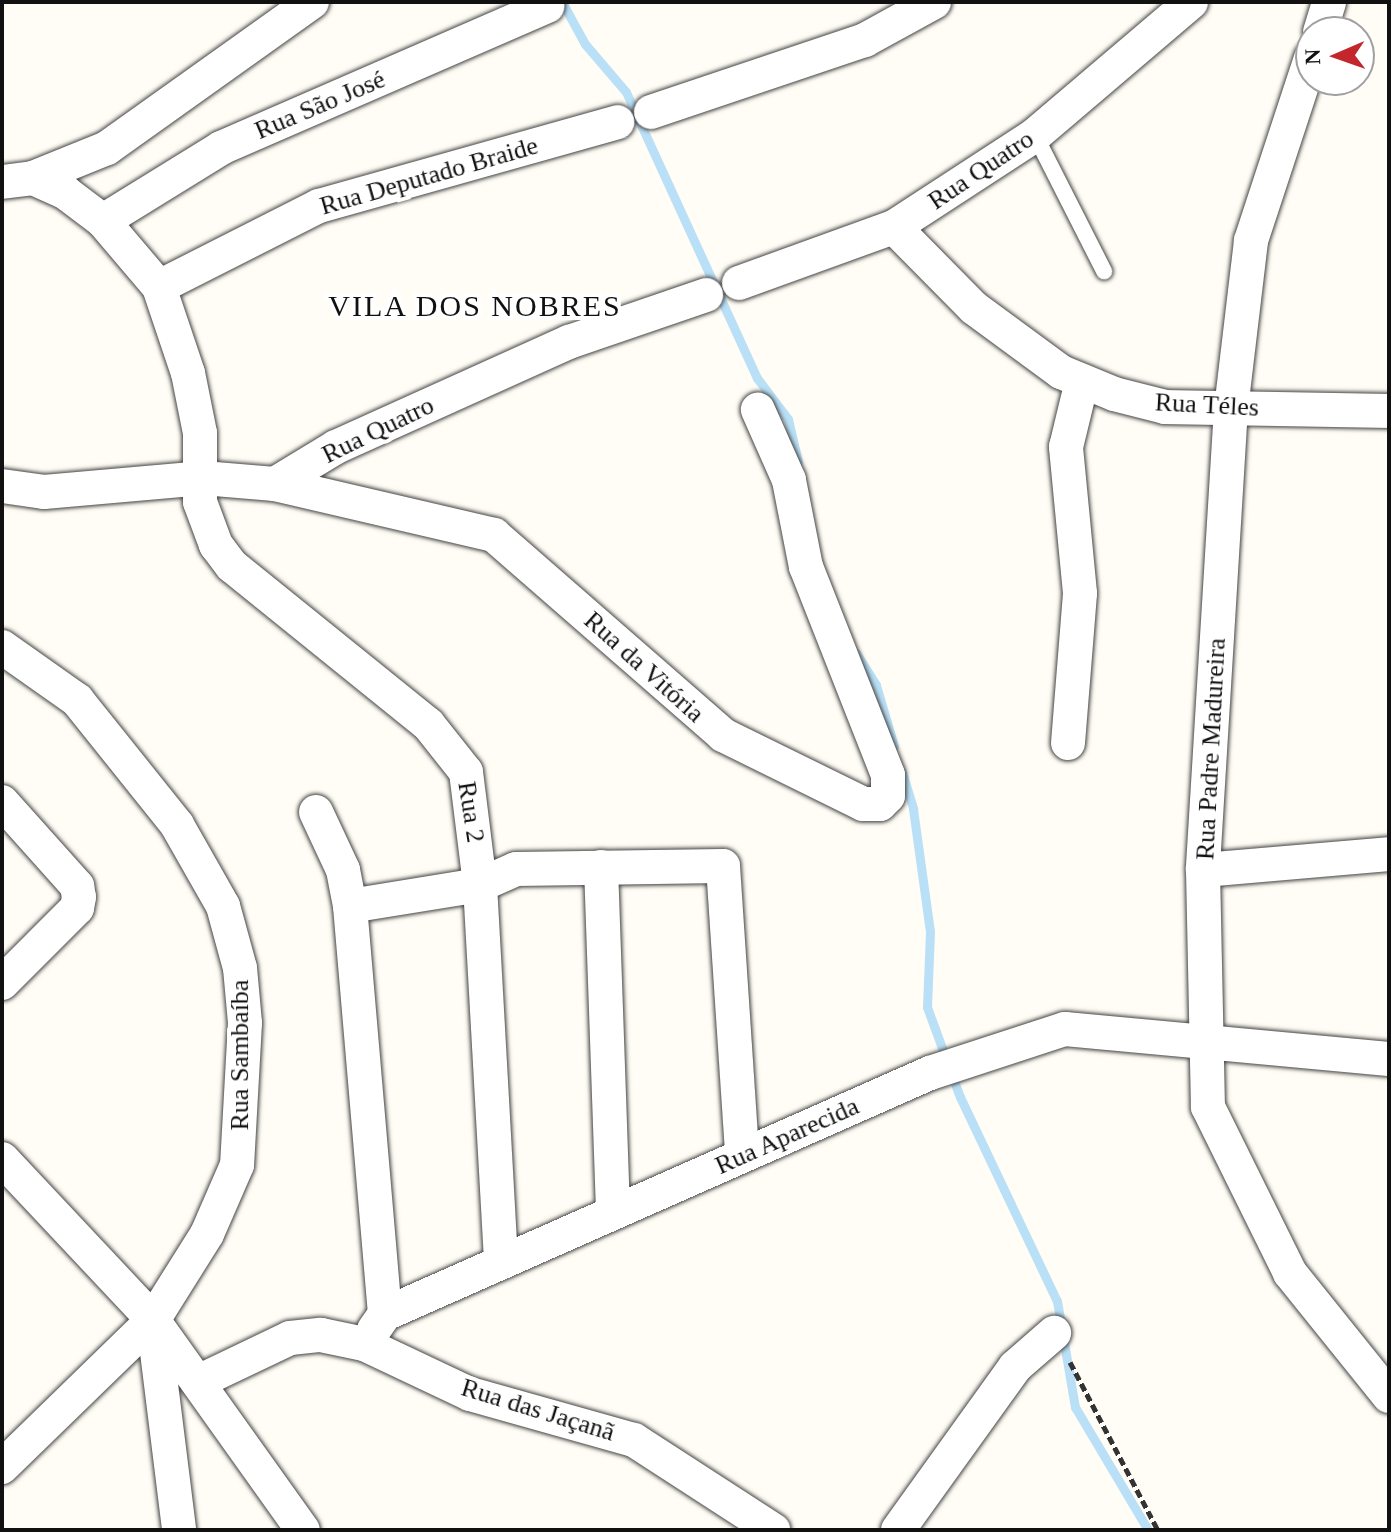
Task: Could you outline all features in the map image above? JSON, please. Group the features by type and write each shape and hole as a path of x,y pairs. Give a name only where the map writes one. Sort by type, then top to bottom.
{"street":[{"path":"17,180 107,148 312,2"},
{"path":"651,112 865,40 934,2"},
{"name":"Rua Quatro","path":"739,283 894,227 1035,135 1191,2"},
{"name":"Rua São José","path":"103,221 221,148 547,6"},
{"name":"Rua Padre Madureira","path":"1299,96 1251,241 1231,408 1203,870 1208,1107 1247,1194 1290,1273 1389,1396"},
{"name":"Rua Deputado Braide","path":"159,287 319,206 617,122"},
{"path":"17,180 103,221 159,287"},
{"name":"Rua Téles","path":"894,227 974,308 1082,381 1165,407 1389,411"},
{"name":"Rua 2","path":"159,287 188,373 203,478 206,526 232,566 450,746 466,772 480,885 501,1262"},
{"name":"Rua Quatro","path":"275,484 336,447 569,342 706,295"},
{"path":"1068,743 1080,593 1066,447 1082,381"},
{"name":"Rua da Vitória","path":"2,486 44,492 203,478 275,484 494,535 723,735 863,804 880,804 888,796 888,775 806,567 789,480 758,410"},
{"name":"Rua Sambaíba","path":"2,647 77,700 148,783 203,866 240,968 245,1023 237,1165 207,1234 153,1320 2,1467"},
{"path":"2,802 77,886 77,908 2,983"},
{"path":"316,812 343,870 350,906 385,1314 364,1344"},
{"path":"1203,870 1389,854"},
{"path":"350,906 480,885 516,869 718,864 725,872 742,1155"},
{"path":"601,867 613,1212"},
{"name":"Rua Aparecida","path":"385,1314 930,1073 1065,1029 1389,1059"},
{"path":"2,1159 153,1320 200,1381 303,1530"},
{"path":"153,1320 179,1530"},
{"path":"898,1530 1015,1367 1054,1333"},
{"name":"Rua das Jaçanã","path":"200,1381 300,1336 364,1344 470,1394 634,1440 773,1530"}],"lane":[{"path":"1035,135 1104,271"}],"path":[{"path":"1054,1333 1158,1530"}],"waterway":[{"path":"562,2 585,44 626,92 757,378 788,419 798,462"},
{"path":"856,653 876,685 894,746"},
{"path":"902,772 913,809 930,932 927,1007 960,1097 1057,1301 1075,1407 1148,1530"}],"district":[{"name":"VILA DOS NOBRES","path":"475,306"}]}
